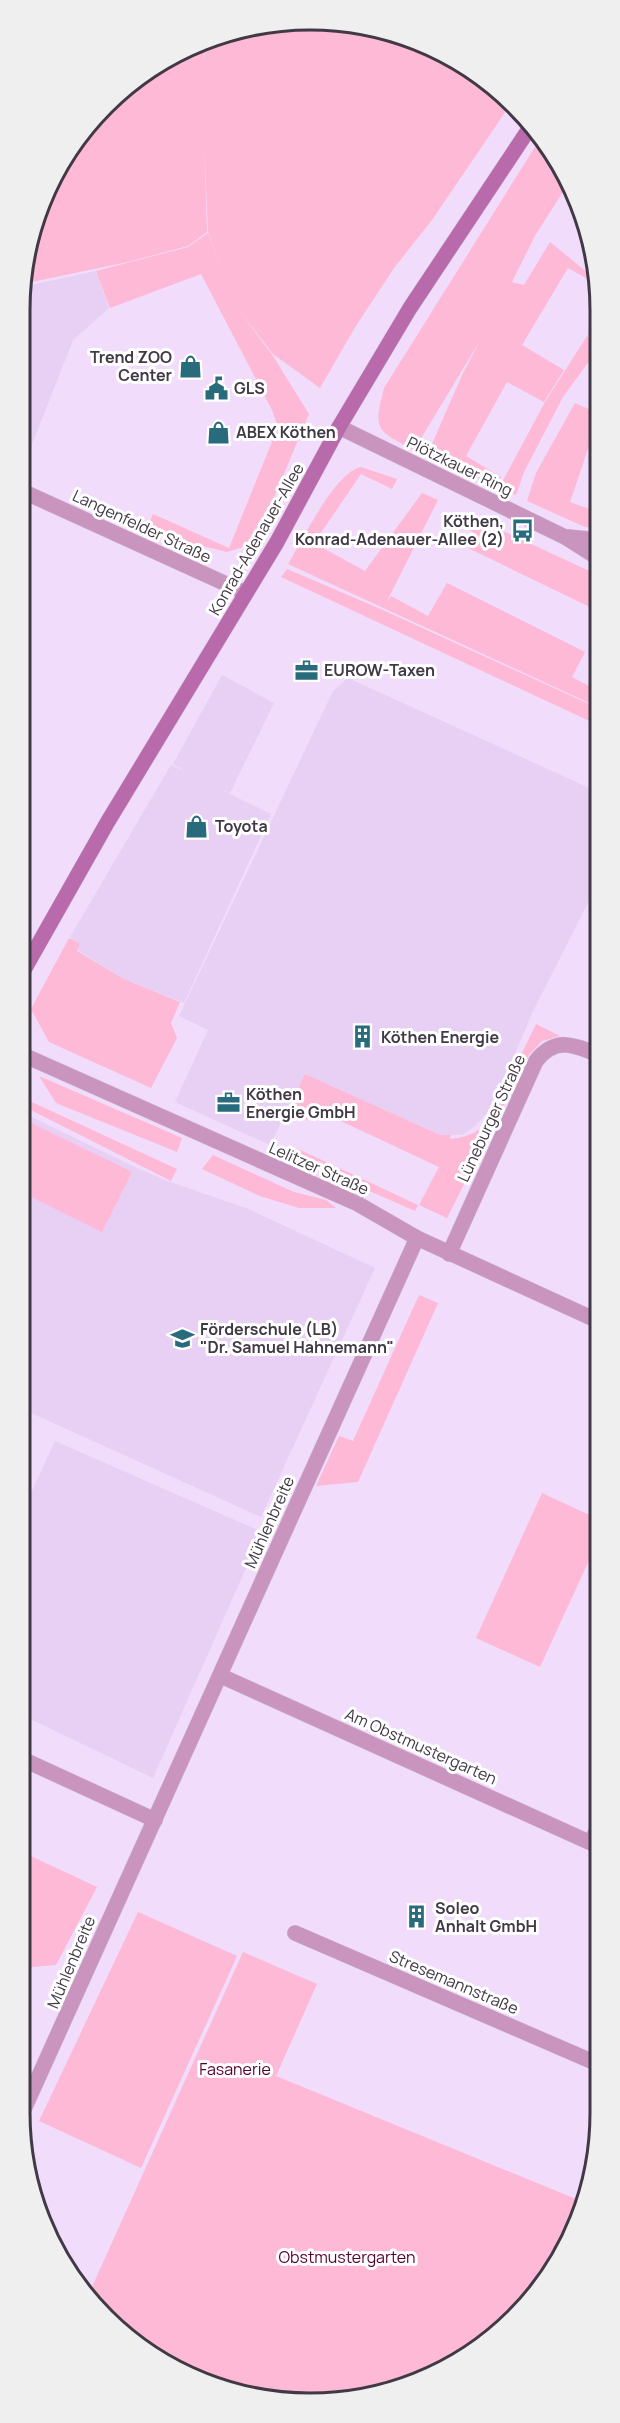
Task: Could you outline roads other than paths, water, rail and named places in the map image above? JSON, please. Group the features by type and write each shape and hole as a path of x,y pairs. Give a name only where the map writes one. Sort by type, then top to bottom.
{"main road":[{"name":"Konrad-Adenauer-Allee","path":"30,959 106,823 246,593 339,427 410,308 527,133"}],"street":[{"name":"Plötzkauer Ring","path":"339,427 565,537 590,553"},
{"name":"Langenfelder Straße","path":"30,495 246,593"},
{"name":"Plötzkauer Ring","path":"565,537 590,539"},
{"name":"Lüneburger Straße","path":"449,1254 536,1061 544,1050 556,1045 569,1044 590,1052"},
{"name":"Lelitzer Straße","path":"30,1058 358,1204 449,1254 590,1317"},
{"name":"Mühlenbreite","path":"30,2098 417,1238"},
{"name":"Am Obstmustergarten","path":"221,1676 590,1843"},
{"path":"30,1763 154,1820"},
{"name":"Stresemannstraße","path":"295,1934 590,2061"}],"place":[{"name":"Trend ZOO Center","path":"190,366"},
{"name":"GLS","path":"216,388"},
{"name":"ABEX Köthen","path":"218,432"},
{"name":"Köthen, Konrad-Adenauer-Allee (2)","path":"522,530"},
{"name":"EUROW-Taxen","path":"306,670"},
{"name":"Toyota","path":"197,826"},
{"name":"Köthen Energie","path":"363,1037"},
{"name":"Köthen Energie GmbH","path":"228,1103"},
{"name":"Förderschule (LB) \"Dr. Samuel Hahnemann\"","path":"182,1338"},
{"name":"Soleo Anhalt GmbH","path":"417,1917"}],"park label":[{"name":"Fasanerie","path":"235,2069"},
{"name":"Obstmustergarten","path":"347,2257"}]}
